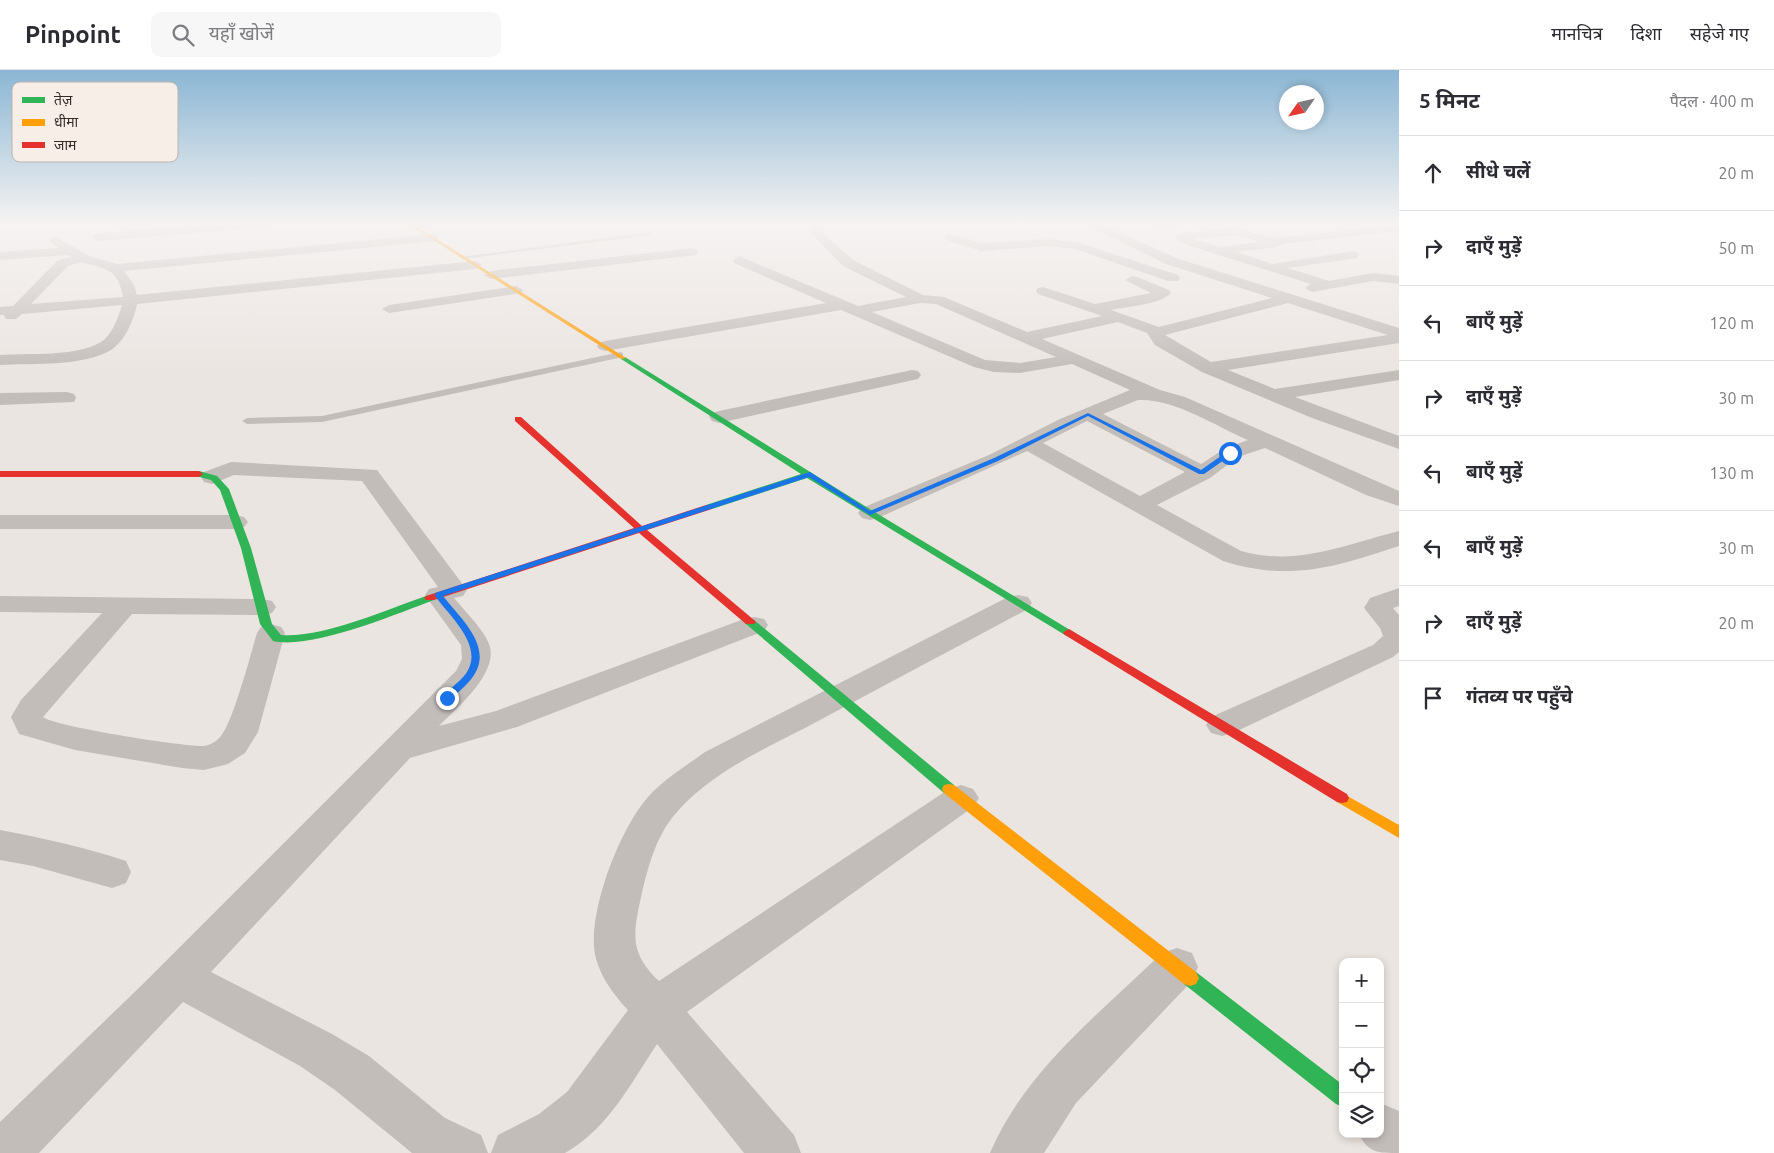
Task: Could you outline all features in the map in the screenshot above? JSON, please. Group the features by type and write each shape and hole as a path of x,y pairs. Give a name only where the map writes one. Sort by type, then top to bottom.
{"street":[{"path":"0,325 18,310 51,275"},
{"path":"0,360 78,354 106,346 124,322 131,300 127,284 120,275"},
{"path":"0,311 131,300 381,275"},
{"path":"492,275 496,275"},
{"path":"492,275 870,513 1399,832"},
{"path":"773,275 964,358 992,368 1017,369 1076,358"},
{"path":"871,275 920,299"},
{"path":"1160,275 1189,284"},
{"path":"1214,275 1399,333"},
{"path":"1294,275 1329,285"},
{"path":"1095,308 1164,293 1121,276"},
{"path":"1155,333 1257,306 1282,296 1329,285 1373,277 1399,280"},
{"path":"389,310 516,290"},
{"path":"1043,291 1120,317 1155,333 1162,342 1208,368 1399,443"},
{"path":"8,296 31,294"},
{"path":"1231,298 1257,306"},
{"path":"606,346 849,308 920,299 944,302 1076,358 1152,393 1178,401 1374,490 1399,499"},
{"path":"1027,337 1120,317"},
{"path":"1208,368 1399,338"},
{"path":"719,417 912,375"},
{"path":"1274,395 1399,375"},
{"path":"870,513 996,459 1088,414 1132,395 1152,393"},
{"path":"0,399 67,398"},
{"path":"1088,414 1202,472"},
{"path":"518,419 640,529 961,798 1339,1094"},
{"path":"1140,505 1202,472 1230,453 1265,441"},
{"path":"1028,443 1232,556 1249,563 1268,566 1295,566 1322,561 1399,538"},
{"path":"4,1153 178,977 469,676 477,659 475,644 446,592 369,475 232,468 212,477"},
{"path":"0,474 188,473 212,477 219,482 226,492 246,546 267,620 278,639 316,634 810,474"},
{"path":"0,522 236,522"},
{"path":"776,1153 656,1008 635,987 618,960 614,930 622,890 654,815 677,792 717,761 1018,603"},
{"path":"0,604 126,604 267,620"},
{"path":"126,604 32,707 27,717 30,726 42,731 95,742 192,757 211,756 226,751 238,741 242,732 267,620"},
{"path":"1222,725 1384,651 1398,638 1393,626 1392,608"},
{"path":"398,750 506,719 754,625"},
{"path":"516,1153 556,1132 584,1109 656,1008 961,798"},
{"path":"0,845 33,851 112,872"},
{"path":"1015,1153 1059,1086 1177,967"},
{"path":"178,977 316,1050 352,1073 428,1135 463,1153"},
{"path":"1384,1130 1399,1142"}],"lane":[{"path":"247,421 322,419 620,355"}],"traffic: fast":[{"path":"623,358 870,513 1069,633"},
{"path":"199,474 214,478 224,489 246,548 266,624 277,638 308,637 329,632 430,598"},
{"path":"709,507 809,474"},
{"path":"750,622 949,789"},
{"path":"1190,978 1339,1094"}],"traffic: slow":[{"path":"490,275 623,358"},
{"path":"949,789 1190,978"},
{"path":"1342,798 1399,832"}],"traffic: jam":[{"path":"518,419 640,529 750,622"},
{"path":"0,474 199,474"},
{"path":"430,598 709,507"},
{"path":"1069,633 1342,798"}],"route":[{"path":"447,698 469,676 477,659 475,644 438,595 810,474 870,513 996,459 1088,414 1202,472 1215,465 1230,453"}]}
